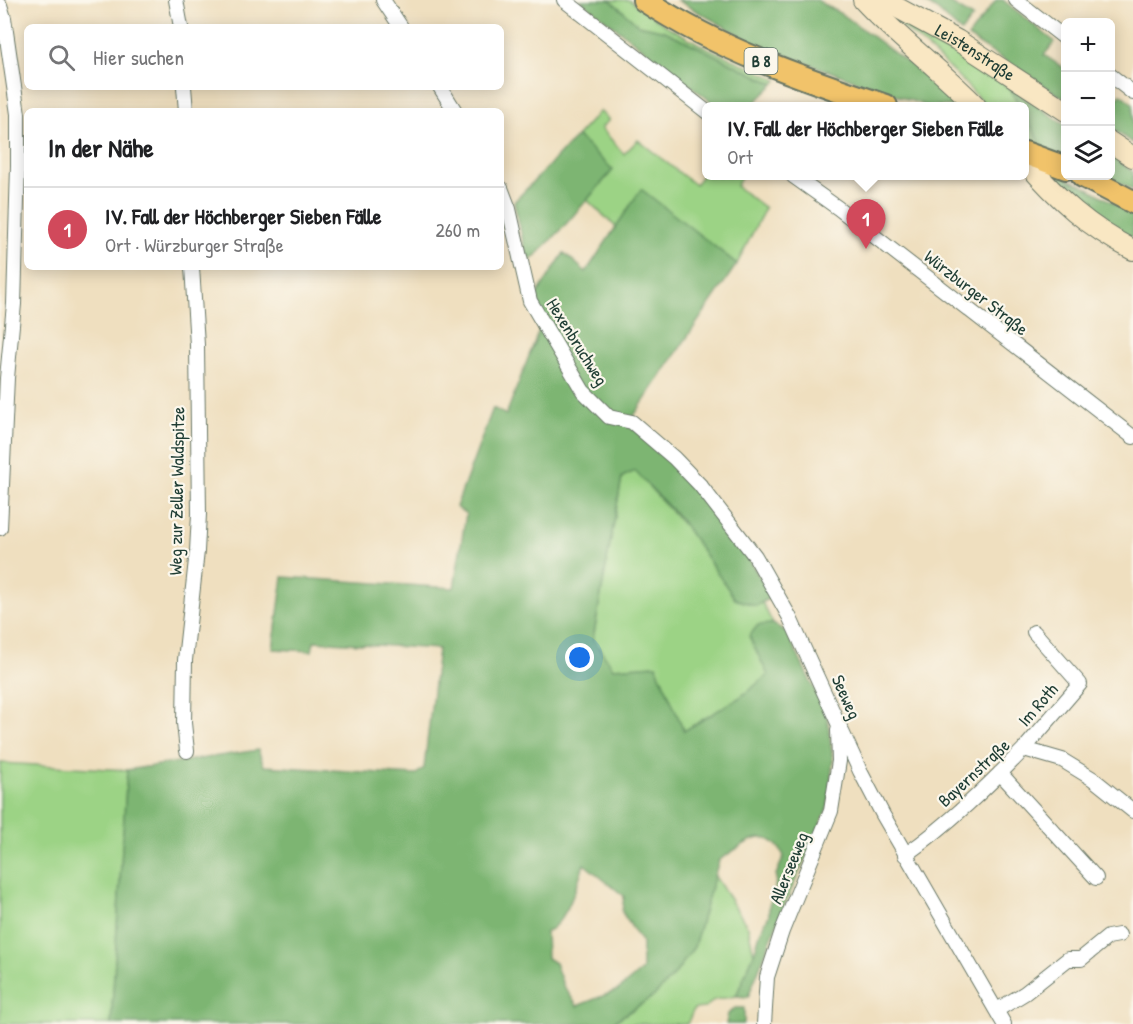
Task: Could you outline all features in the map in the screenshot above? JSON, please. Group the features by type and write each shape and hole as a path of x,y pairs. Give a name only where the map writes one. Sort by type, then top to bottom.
{"main road":[{"name":"B 8","path":"644,0 709,38 767,64 875,102"},
{"name":"Leistenstraße","path":"863,0 972,102"},
{"name":"Leistenstraße","path":"883,0 957,40 1061,108"},
{"path":"1115,145 1133,158"},
{"path":"1029,154 1061,166"},
{"path":"1029,166 1054,194 1078,216 1133,250"},
{"path":"1091,180 1133,202"}],"street":[{"path":"176,0 180,24"},
{"path":"383,0 399,24"},
{"path":"564,0 702,108"},
{"path":"1016,0 1061,36"},
{"path":"0,5 4,18 18,114 14,304 7,378 0,528"},
{"path":"1115,79 1133,93"},
{"path":"184,90 186,108"},
{"path":"442,90 453,108"},
{"name":"Würzburger Straße","path":"799,180 1133,438"},
{"name":"Hexenbruchweg","path":"504,196 531,301 583,391 609,417 632,422"},
{"name":"Weg zur Zeller Waldspitze","path":"187,751 184,723 185,660 199,514 192,270"},
{"path":"0,361 7,378"},
{"name":"Seeweg","path":"632,422 674,458 700,485 755,556 789,616 865,780 905,855 1004,1024"},
{"name":"Im Roth","path":"1024,749 1080,684 1034,632"},
{"name":"Allerseeweg","path":"764,1024 767,977 782,931 831,811 839,761 838,724"},
{"name":"Bayernstraße","path":"905,855 934,835 1024,749 1062,760 1093,778 1133,811"},
{"path":"1000,773 1096,878"},
{"path":"997,1010 1025,993 1068,959 1081,959 1108,937 1119,935"}],"green space":[{"path":"580,0 610,0 639,25 665,31 774,84 755,102 712,102"},
{"path":"610,0 629,0 665,25 699,44 777,80 774,84 665,31 639,25"},
{"path":"677,0 817,0 846,17 931,80 954,102 915,102 759,46"},
{"path":"871,0 1008,86 1018,102 982,102 916,38 869,1"},
{"path":"920,0 945,0 973,17 961,32 937,10"},
{"path":"996,0 1003,0 1055,42 1044,55 1061,66 1061,96 968,37"},
{"path":"1008,86 1061,122 1061,180 1029,122 1029,102 1018,102"},
{"path":"1121,94 1133,104 1133,143 1115,131 1115,102"},
{"path":"600,111 609,120 601,128 624,154 638,140 695,185 702,176 702,180 740,180 736,186 765,208 737,264 641,190 616,227 587,200 613,170 577,136"},
{"path":"1029,122 1061,180 1073,201 1029,154"},
{"path":"577,136 613,170 559,232 528,263 514,202"},
{"path":"1115,159 1133,172 1133,190 1114,180"},
{"path":"1061,180 1083,185 1133,214 1133,236 1127,237 1073,201"},
{"path":"641,189 737,264 635,414 630,425 670,459 730,527 770,598 756,606 735,599 681,520 635,471 622,477 593,639 613,668 656,665 684,731 739,698 768,675 749,636 758,625 773,624 786,631 827,715 833,760 828,807 785,904 748,997 736,996 769,915 769,905 775,893 776,875 784,856 770,840 762,838 745,843 719,860 694,947 675,974 654,996 610,1024 111,1024 127,770 258,750 264,766 415,775 424,768 438,649 314,641 312,651 273,649 283,577 454,588 466,514 456,507 493,408 506,415 543,320 534,299 564,253 586,272","holes":["584,864 624,896 622,912 642,943 642,970 618,990 577,1006 563,985 555,963 547,958 546,932 554,927 566,911"]},
{"path":"635,471 756,606 762,602 773,624 758,626 769,675 739,698 684,731 656,665 613,668 593,639 622,477"},
{"path":"0,763 127,770 111,1024 0,1024"},
{"path":"714,875 748,927 754,954 736,996 714,1000 705,1008 694,1009 687,1024 610,1024 654,996 675,974 694,947"},
{"path":"735,1008 744,1008 744,1024 726,1024 728,1014"}],"place":[{"name":"IV. Fall der Höchberger Sieben Fälle","path":"866,249"}]}
